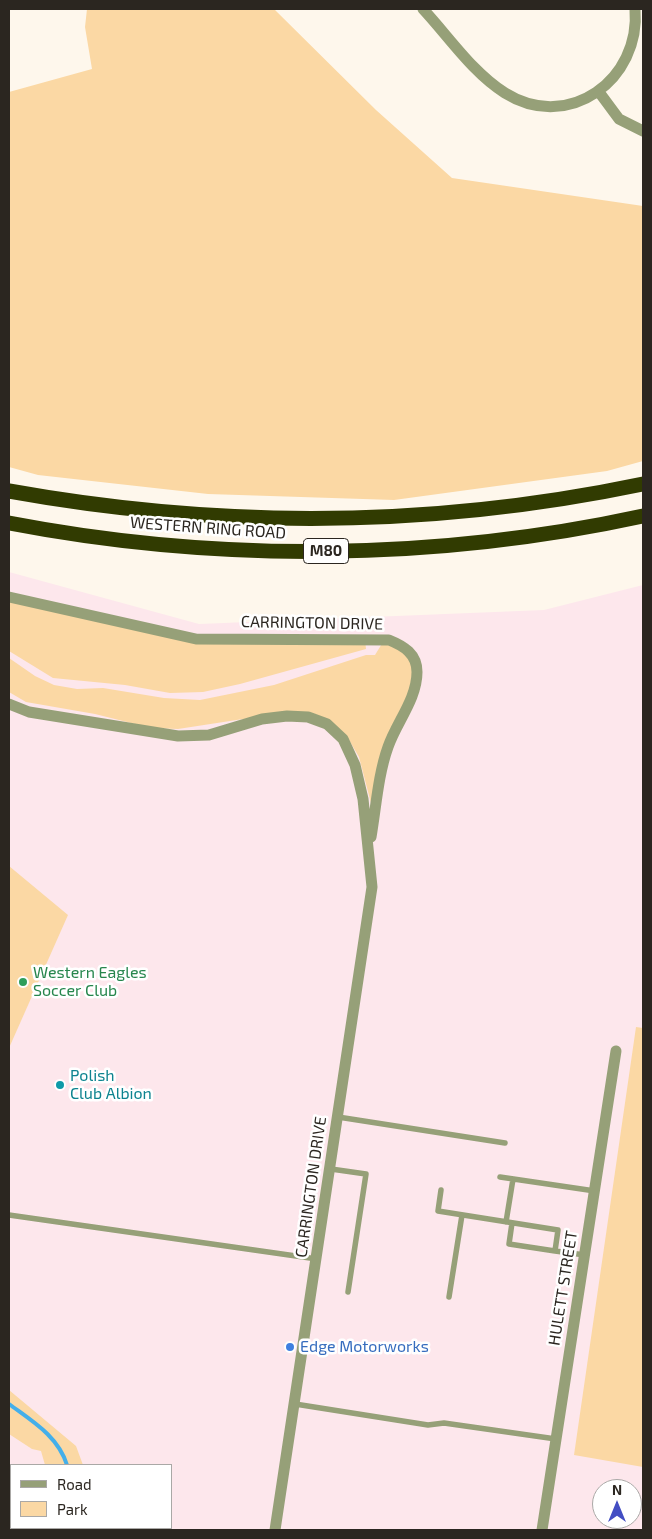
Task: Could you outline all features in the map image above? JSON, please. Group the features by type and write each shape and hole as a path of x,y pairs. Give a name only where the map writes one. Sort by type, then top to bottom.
{"highway":[{"name":"WESTERN RING ROAD","path":"9,492 160,512 219,517 316,519 416,516 475,511 559,500 643,484"},
{"name":"WESTERN RING ROAD","path":"9,523 94,537 176,546 270,551 362,551 411,549 512,539 643,516"}],"street":[{"path":"423,9 487,80 506,94 542,106 563,105 582,101 599,92 615,77 626,60 633,40 636,22 635,9"},
{"path":"599,92 619,118 643,131"},
{"name":"CARRINGTON DRIVE","path":"9,597 196,639 389,640 406,647 414,659 417,672 411,696 388,747 369,849"},
{"name":"CARRINGTON DRIVE","path":"9,704 29,712 178,736 209,735 262,720 288,716 308,717 327,724 343,739 355,765 363,799 372,887 331,1169 275,1530"},
{"name":"HULETT STREET","path":"542,1530 616,1051"}],"lane":[{"path":"338,1117 505,1143"},
{"path":"331,1169 366,1174 348,1292"},
{"path":"500,1177 595,1191"},
{"path":"512,1179 509,1244 585,1255"},
{"path":"441,1190 438,1211 558,1230 555,1251"},
{"path":"450,1297 462,1215"},
{"path":"9,1216 317,1259"},
{"path":"295,1404 428,1425 444,1422 556,1439"}],"shaded area":[{"path":"9,572 199,624 544,610 643,585 643,1530 9,1530"}],"green space":[{"path":"87,9 274,9 376,110 452,178 643,206 643,461 607,471 394,500 208,494 38,475 9,467 9,92 92,69 85,27"},
{"path":"9,597 169,634 365,640 366,649 240,684 203,692 170,693 125,685 53,678 9,651"},
{"path":"383,642 406,647 417,672 372,807 359,757 349,740 318,716 243,719 178,729 151,728 95,714 26,702 9,692 9,658 35,676 54,685 77,689 103,688 164,698 200,700 274,685 366,655 375,655"},
{"name":"Western Eagles Soccer Club","path":"9,866 68,915 9,1048"},
{"path":"636,1027 643,1028 643,1467 574,1455"},
{"path":"9,1390 76,1446 83,1464 45,1464 41,1451 32,1449 9,1434"},
{"path":"26,1529 80,1529 80,1530"}],"waterway":[{"path":"9,1404 51,1437 67,1464"}],"place":[{"name":"Western Eagles Soccer Club","path":"23,982"},
{"name":"Polish Club Albion","path":"60,1085"},
{"name":"Edge Motorworks","path":"290,1347"}]}
